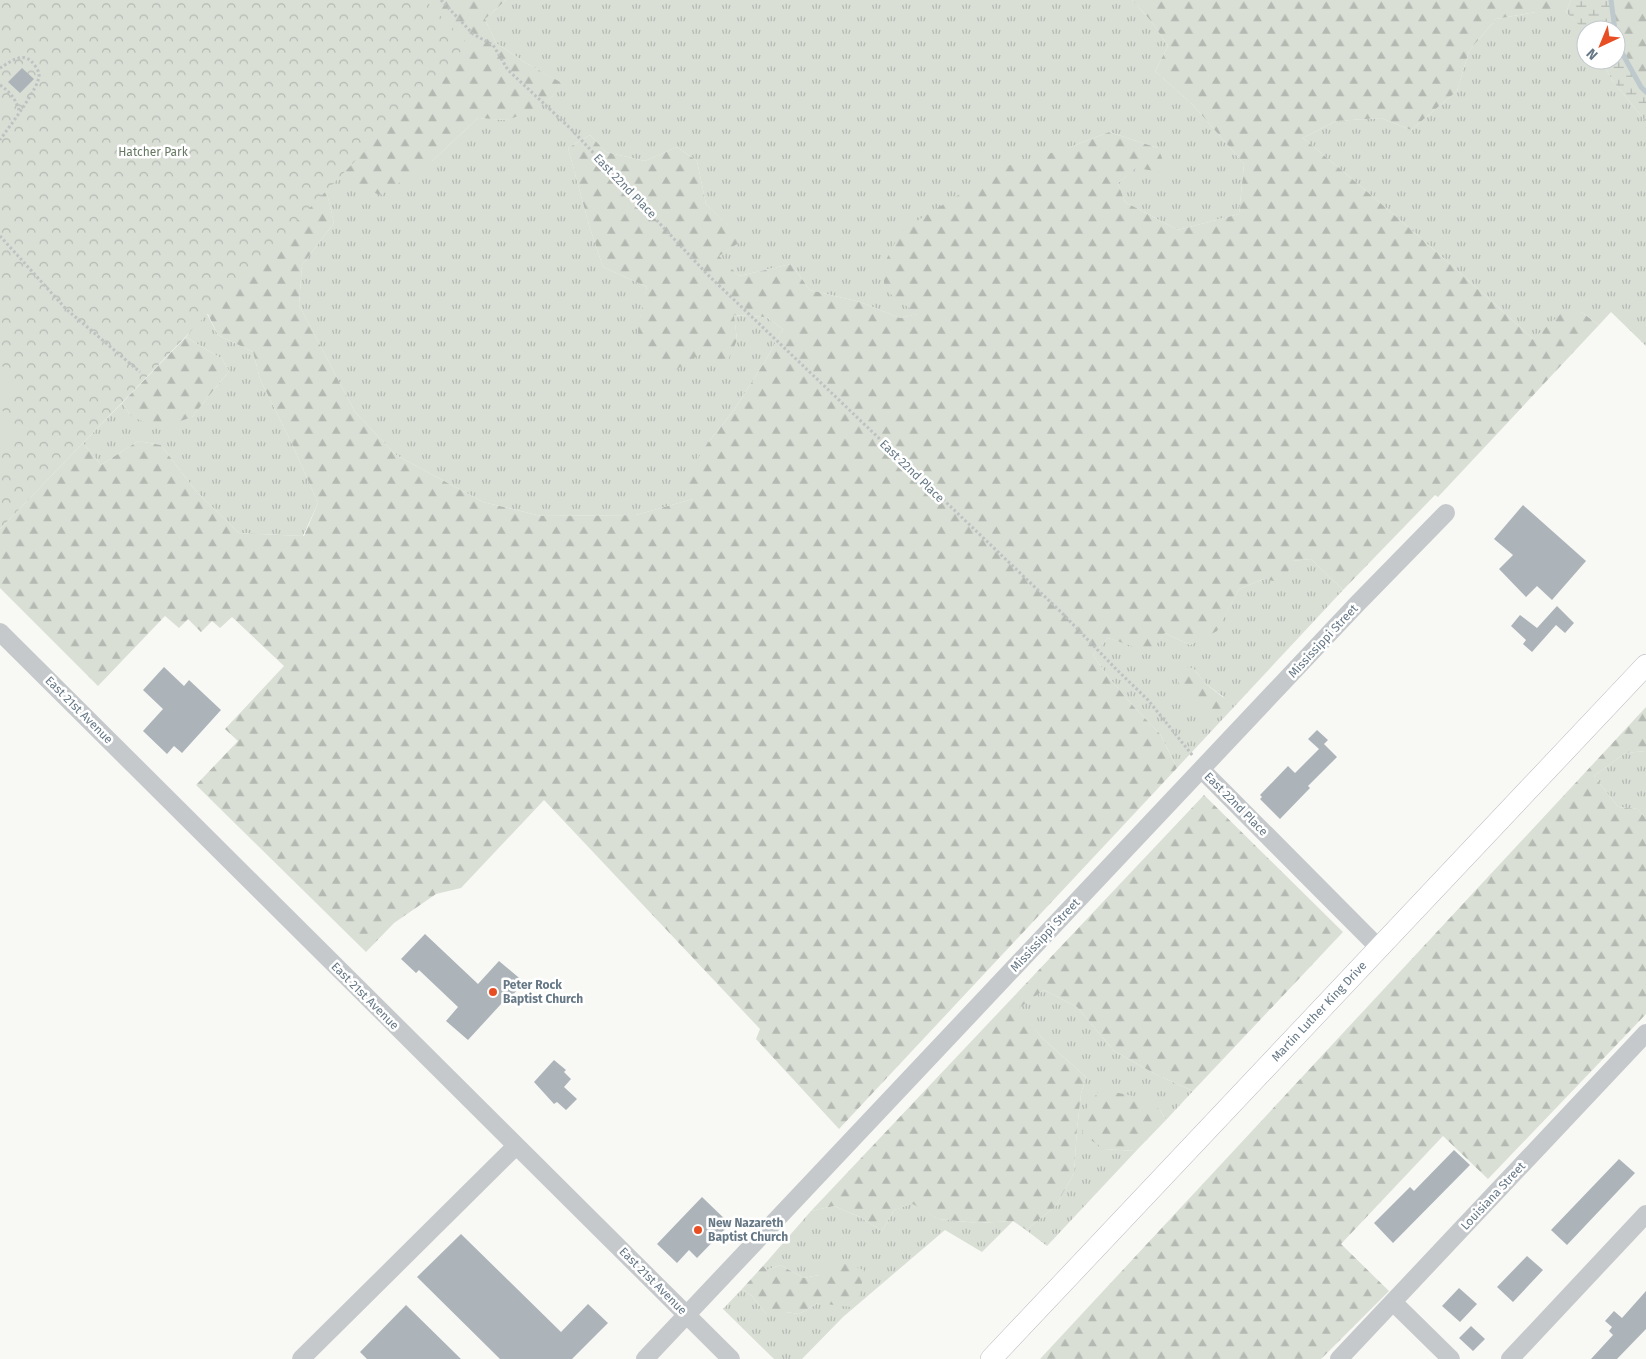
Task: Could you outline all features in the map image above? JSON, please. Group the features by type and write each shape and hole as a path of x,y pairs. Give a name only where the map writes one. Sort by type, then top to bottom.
{"main road":[{"name":"Martin Luther King Drive","path":"991,1359 1646,665"}],"street":[{"name":"Mississippi Street","path":"645,1359 1446,513"},
{"name":"East 21st Avenue","path":"0,632 731,1359"},
{"name":"East 22nd Place","path":"1202,770 1379,948"},
{"name":"Louisiana Street","path":"1339,1359 1646,1033"},
{"path":"301,1359 516,1146"},
{"path":"1510,1359 1646,1214"},
{"path":"1394,1302 1451,1359"}],"path":[{"name":"East 22nd Place","path":"441,0 473,34 493,46 508,70 584,143 708,274 1062,613 1116,670 1148,700 1192,754 1202,770"},
{"path":"0,68 14,59 23,57 30,60 39,74 38,82 0,140"},
{"path":"0,85 10,92 20,110"},
{"path":"0,236 71,314 140,372"}],"green space":[{"name":"Hatcher Park","path":"0,0 425,0 468,44 0,529"},
{"path":"359,0 506,0 485,19 496,43 526,63 562,83 552,97 526,113 507,120 478,118 432,161 381,195 344,183 340,139"},
{"path":"506,0 1132,0 1151,21 1168,46 1155,71 1193,105 1244,164 1239,214 1178,230 1125,202 1118,183 1158,148 1109,132 1068,148 918,314 900,318 860,302 810,290 791,264 739,276 718,256 742,240 706,204 697,161 677,147 645,161 606,152 590,135 568,148 589,225 603,267 647,287 640,318 703,352 737,340 734,315 766,317 783,329 734,410 707,444 693,499 636,515 541,516 483,502 396,455 355,412 299,305 302,265 334,223 323,177 293,170 432,161 478,118 507,120 552,97 561,83 496,43 485,19"},
{"path":"1132,0 1571,0 1566,12 1536,12 1496,19 1469,51 1457,91 1411,130 1381,118 1336,121 1303,138 1420,237 1533,339 1566,309 1581,312 1599,325 1438,497 1435,495 1343,590 1311,559 1292,561 1284,583 1264,579 1239,589 1217,631 1190,645 1165,633 1150,652 1108,638 1093,655 1106,674 1160,734 1177,768 839,1129 756,1039 760,1029 544,800 461,888 436,894 394,923 366,952 196,785 238,741 225,729 284,666 232,617 220,628 212,621 201,632 188,619 179,628 165,616 98,686 0,588 0,529 83,443 101,465 138,441 161,445 195,490 239,533 304,536 318,503 260,379 253,352 218,335 205,308 323,176 334,223 302,265 299,305 355,412 396,455 483,502 541,516 636,515 693,499 682,484 707,444 734,410 783,329 766,317 734,315 737,340 725,367 703,352 671,373 643,357 638,344 638,334 647,287 603,267 589,225 568,148 590,135 606,152 645,161 677,147 697,161 706,204 743,240 719,256 739,276 791,264 810,290 860,302 900,318 917,314 884,289 884,264 901,231 1003,167 1068,148 1109,132 1158,148 1168,173 1136,168 1118,183 1125,202 1178,230 1239,214 1244,164 1193,105 1155,71 1168,46 1151,21"},
{"path":"1571,0 1611,0 1614,20 1576,20 1576,22 1566,12"},
{"path":"1611,0 1646,0 1646,90 1641,87 1626,60 1626,20 1614,20"},
{"path":"1536,12 1566,12 1576,21 1576,70 1606,70 1612,80 1646,122 1646,346 1611,312 1599,325 1581,312 1533,339 1420,237 1303,138 1336,121 1381,118 1411,130 1457,91 1469,51 1496,19"},
{"path":"1626,60 1641,87 1646,90 1646,122 1612,80 1606,70 1626,70"},
{"path":"206,312 218,335 253,352 260,379 318,503 303,536 239,533 195,490 161,445 138,441 101,465 83,443 122,403 132,417 192,417 229,371 222,359 186,337"},
{"path":"186,337 222,359 229,371 192,417 160,428 132,417 122,403"},
{"path":"0,364 23,386 1,409 19,428 0,447"},
{"path":"1311,559 1343,590 1177,768 1160,734 1106,674 1093,655 1108,638 1150,651 1165,633 1190,645 1217,630 1239,589 1264,579 1291,561","holes":["1193,668 1206,684 1225,698 1177,679"]},
{"path":"1184,667 1193,668 1206,684 1225,699 1226,712 1214,720 1201,712 1192,703 1177,679"},
{"path":"1646,707 1646,751 1625,753 1594,776 1618,807 1638,809 1646,819 1646,1014 1488,1179 1443,1136 1341,1244 1389,1291 1321,1359 1040,1359"},
{"path":"1646,751 1646,819 1638,809 1618,807 1594,776 1625,753"},
{"path":"1204,795 1343,932 1193,1091 1157,1075 1114,1051 1077,1007 1044,990 1019,1008 1041,1037 1086,1077 1081,1094 1074,1173 1056,1206 1026,1230 1013,1221 978,1223 938,1219 913,1204 894,1210 882,1231 860,1217 834,1206 811,1211"},
{"path":"1044,990 1077,1007 1114,1051 1157,1075 1193,1091 1166,1120 1160,1110 1104,1149 1136,1151 1047,1246 1026,1230 1056,1206 1074,1173 1081,1094 1086,1077 1041,1037 1018,1008"},
{"path":"1100,1089 1142,1098 1160,1110 1166,1120 1136,1151 1104,1149 1082,1134 1086,1109"},
{"path":"913,1203 938,1219 978,1223 1013,1221 982,1252 945,1230 843,1317 802,1359 774,1359 723,1309 742,1289 752,1296 766,1314 786,1312 799,1314 818,1303 819,1275 804,1278 780,1265 767,1270 763,1266 811,1211 834,1206 860,1217 882,1231 894,1210"},
{"path":"832,1259 864,1270 860,1295 851,1307 818,1303 799,1314 786,1312 777,1316 766,1314 752,1296 742,1289 763,1266 767,1270 780,1265 804,1278 819,1275"}],"building":[{"path":"22,68 34,79 20,93 8,82"},
{"path":"1523,505 1586,561 1552,600 1537,586 1526,597 1499,569 1513,555 1494,539"},
{"path":"1557,606 1574,623 1565,633 1556,625 1532,652 1523,644 1526,640 1511,626 1520,615 1537,628"},
{"path":"164,667 184,686 189,680 221,710 182,753 174,746 167,754 143,731 163,709 143,690"},
{"path":"1317,730 1328,740 1319,749 1308,739"},
{"path":"1324,744 1337,757 1308,786 1310,788 1280,819 1260,799 1262,797 1260,795 1288,766 1295,773"},
{"path":"425,934 478,984 499,961 524,982 504,1005 502,1003 468,1040 446,1021 458,1007 419,970 416,973 401,959"},
{"path":"554,1060 566,1070 564,1072 571,1079 564,1087 577,1099 566,1110 557,1102 554,1104 534,1082"},
{"path":"1454,1150 1470,1165 1393,1243 1374,1223 1410,1187 1414,1191"},
{"path":"1619,1159 1635,1173 1567,1245 1551,1230"},
{"name":"New Nazareth Baptist Church","path":"702,1197 730,1224 697,1258 689,1250 677,1263 657,1244"},
{"path":"461,1234 561,1332 588,1304 608,1323 572,1359 500,1359 417,1277"},
{"path":"1527,1256 1543,1270 1513,1302 1497,1287"},
{"path":"1459,1288 1477,1304 1460,1322 1442,1306"},
{"path":"1646,1291 1646,1329 1617,1359 1591,1359 1613,1335 1609,1331 1612,1327 1605,1321 1614,1311 1622,1318"},
{"path":"406,1305 461,1359 367,1359 360,1352"},
{"path":"1471,1326 1485,1339 1473,1351 1459,1338"}],"waterway":[{"path":"1611,0 1614,20"},
{"path":"1626,60 1641,87 1646,92"}],"place":[{"name":"Peter Rock Baptist Church","path":"493,992"},
{"name":"New Nazareth Baptist Church","path":"698,1230"}]}
